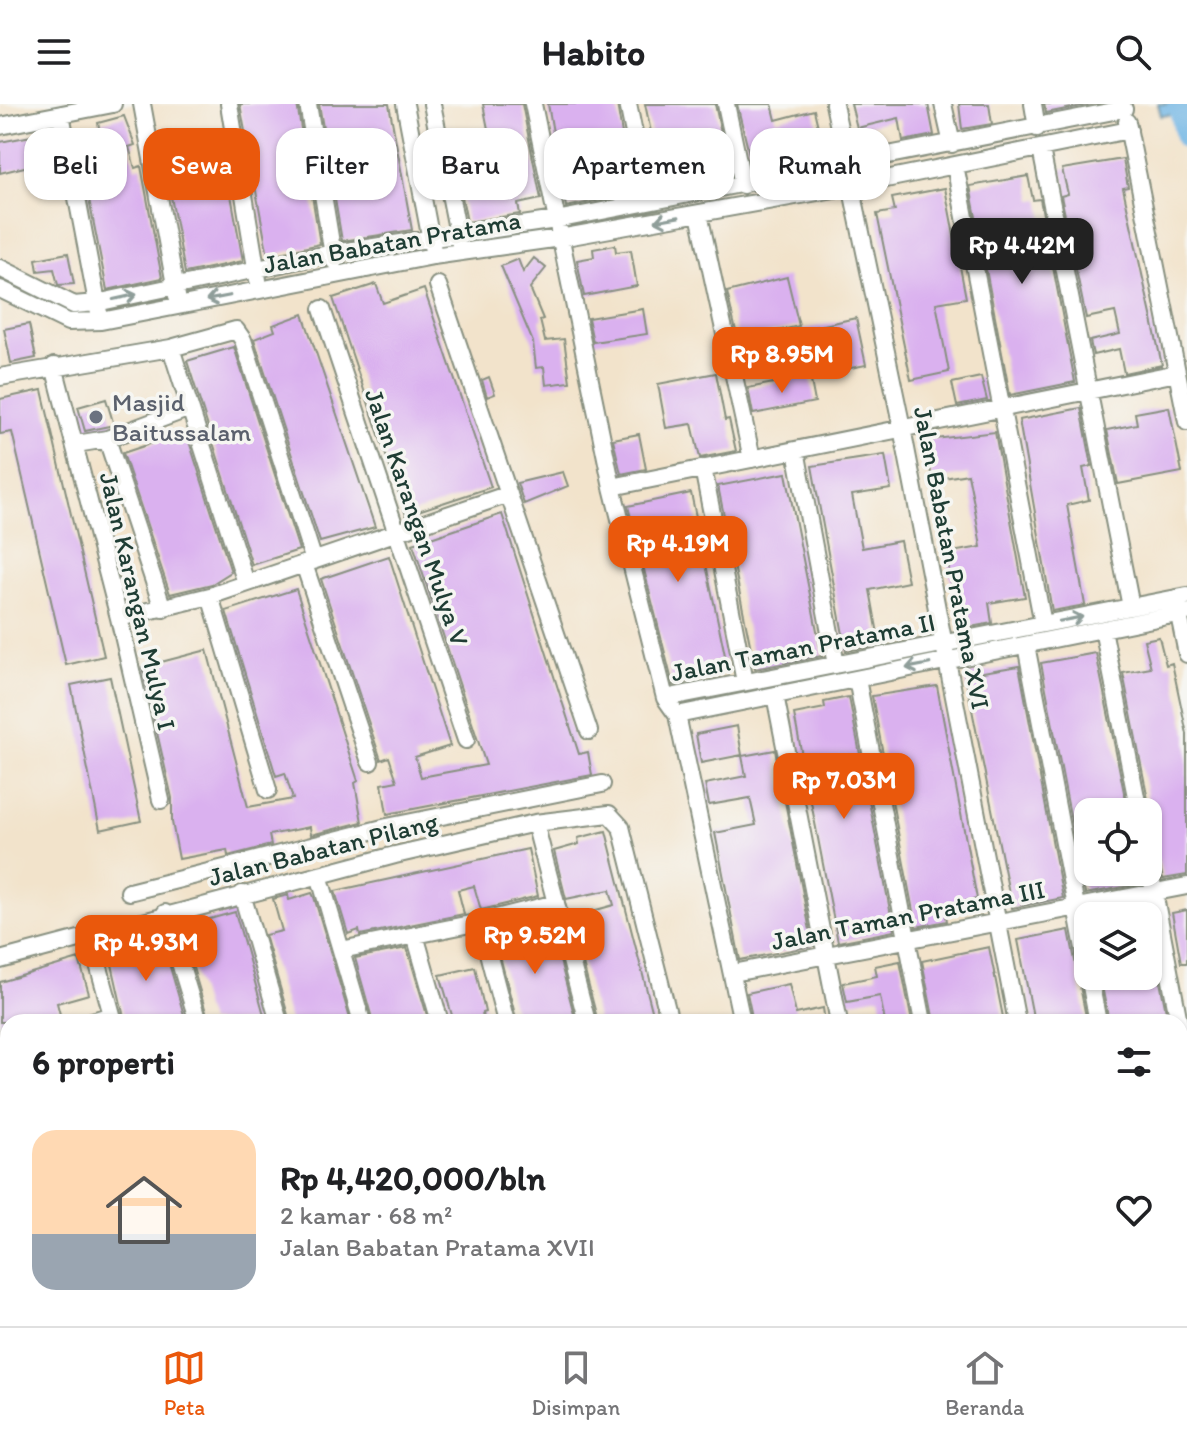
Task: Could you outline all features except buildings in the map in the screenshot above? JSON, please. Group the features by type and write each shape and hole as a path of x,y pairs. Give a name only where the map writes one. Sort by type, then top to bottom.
{"street":[{"path":"0,126 113,104"},
{"path":"142,104 178,306"},
{"path":"229,104 260,290"},
{"path":"308,104 336,275"},
{"path":"405,104 432,248"},
{"path":"432,104 460,243"},
{"path":"533,104 612,487 665,698 677,715 741,1014"},
{"path":"628,104 648,202"},
{"path":"726,104 743,185"},
{"name":"Jalan Babatan Pratama XVI","path":"834,104 839,128"},
{"path":"943,104 952,144"},
{"path":"1033,104 1037,128"},
{"path":"1123,106 1187,422"},
{"name":"Jalan Babatan Pratama","path":"890,157 1037,128 1123,106"},
{"path":"61,114 101,321"},
{"name":"Jalan Babatan Pratama","path":"890,178 1129,130"},
{"path":"1041,149 1131,607"},
{"path":"955,165 1043,624"},
{"name":"Jalan Babatan Pratama","path":"0,289 68,322 101,321 336,275 432,248 556,220 750,184"},
{"name":"Jalan Babatan Pratama","path":"460,243 560,238 775,200"},
{"name":"Jalan Babatan Pratama XVI","path":"854,200 902,428 1015,1014"},
{"path":"699,214 752,459"},
{"name":"Jalan Babatan Pratama","path":"0,268 74,305 333,253 432,248"},
{"path":"438,285 589,731"},
{"name":"Jalan Karangan Mulya V","path":"322,309 466,740"},
{"path":"0,377 171,348 234,330 243,340 370,762"},
{"path":"171,348 246,583"},
{"name":"Jalan Karangan Mulya I","path":"54,366 119,618 161,800"},
{"path":"612,487 1177,373"},
{"path":"76,444 107,439 190,408"},
{"name":"Jalan Karangan Mulya I","path":"107,439 163,609"},
{"path":"796,450 836,665"},
{"path":"703,468 745,682"},
{"path":"119,618 210,596 509,494"},
{"path":"210,596 268,790"},
{"path":"1182,605 1187,654"},
{"name":"Jalan Taman Pratama II","path":"677,715 857,679 1043,624 1131,607 1182,605"},
{"name":"Jalan Taman Pratama II","path":"665,698 836,665 1026,645 1103,629 1182,605"},
{"path":"1103,629 1136,798"},
{"path":"1026,645 1075,902"},
{"path":"857,679 922,1014"},
{"path":"775,695 837,1014"},
{"path":"129,892 390,841 602,784"},
{"name":"Jalan Babatan Pilang","path":"0,960 165,913 319,875 390,841 603,814 614,816 621,827 668,1014"},
{"path":"535,823 585,1014"},
{"path":"319,875 360,1014"},
{"path":"1153,886 1178,1014"},
{"name":"Jalan Taman Pratama III","path":"1107,902 1187,886"},
{"path":"242,894 277,1014"},
{"path":"341,950 556,903"},
{"name":"Jalan Taman Pratama III","path":"733,973 1074,908"},
{"path":"165,913 196,1014"},
{"path":"480,922 504,1014"},
{"path":"90,935 112,1014"},
{"path":"415,935 438,1014"},
{"path":"1092,990 1096,1014"}],"water":[{"path":"1158,104 1187,104 1187,112 1161,116"}],"waterway":[{"path":"1180,104 1187,137"}],"place":[{"name":"Masjid Baitussalam","path":"96,417"}]}
